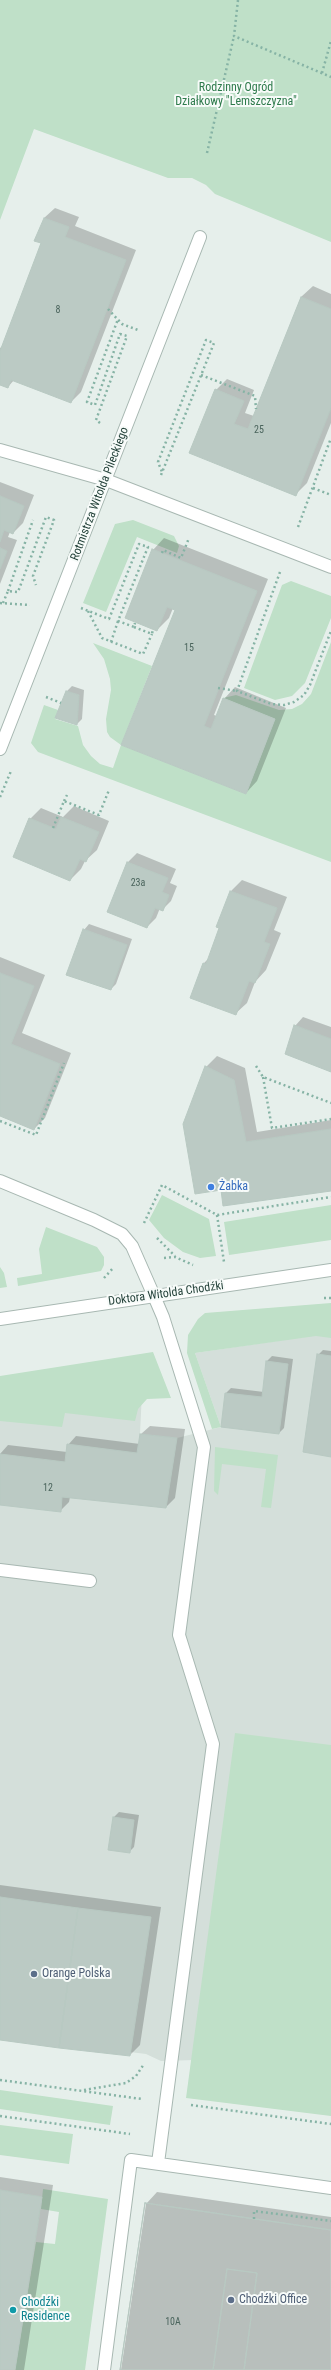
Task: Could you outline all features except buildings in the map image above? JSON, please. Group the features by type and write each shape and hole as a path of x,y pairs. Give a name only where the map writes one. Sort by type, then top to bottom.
{"street":[{"name":"Rotmistrza Witolda Pileckiego","path":"0,749 200,237"},
{"path":"0,450 106,480 330,565"},
{"path":"0,1181 94,1220 122,1234 132,1246 163,1317 204,1447 178,1635 213,1744 158,2163"},
{"name":"Doktora Witolda Chodźki","path":"0,1319 331,1270"},
{"path":"0,1570 90,1581"},
{"path":"104,2370 131,2160 331,2188"}],"path":[{"path":"207,153 234,36 238,0"},
{"path":"234,36 331,77"},
{"path":"322,73 331,41"},
{"path":"108,308 122,324 144,332"},
{"path":"101,425 96,420 127,336 120,334 95,405 87,402 118,319"},
{"path":"159,481 214,343 206,340 158,462 162,472"},
{"path":"201,375 255,396 256,409"},
{"path":"296,533 331,438"},
{"path":"313,488 331,495"},
{"path":"8,591 18,592 46,517 54,520 33,576 38,588"},
{"path":"34,520 8,591 2,603 36,606"},
{"path":"162,553 163,550 181,558 191,534"},
{"path":"75,606 109,619 139,544 148,547 111,642"},
{"path":"237,691 281,568"},
{"path":"88,610 102,638 143,654 153,630"},
{"path":"118,621 152,634"},
{"path":"134,627 135,623"},
{"path":"218,688 237,691 271,704 284,705 294,702 304,695 310,685 331,631"},
{"path":"40,695 61,702"},
{"path":"0,797 12,769"},
{"path":"64,802 99,815 109,790"},
{"path":"53,828 67,794"},
{"path":"0,1121 36,1135 64,1064"},
{"path":"256,1066 264,1077 272,1128 331,1119"},
{"path":"264,1077 331,1103"},
{"path":"144,1224 162,1185 217,1215 331,1197"},
{"path":"217,1215 224,1264"},
{"path":"79,2090 126,2083 140,2071 144,2061"},
{"path":"0,2116 135,2134"},
{"path":"254,2219 254,2211 331,2222"}],"shaded area":[{"path":"331,1333 331,2078 195,2060 161,2061 146,2054 130,2052 0,2040 0,1393 143,1371 140,1434 177,1438 221,1427 195,1353"}],"green space":[{"name":"Rodzinny Ogród Działkowy \"Lemszczyzna\"","path":"0,0 331,0 331,242 215,194 206,185 192,178 168,178 34,129 0,220"},
{"path":"133,520 174,536 179,546 177,553 137,537 106,612 83,603 115,524"},
{"path":"291,581 331,596 331,618 305,683 292,696 275,700 244,688 282,585"},
{"path":"331,642 331,862 38,752 31,743 44,705 58,710 55,719 78,726 83,745 91,756 100,764 113,768 121,745 246,794 275,719 223,698 236,695 279,710 292,709 302,704 311,694"},
{"path":"93,643 152,666 121,745 110,737 107,732 106,719 111,690 110,679 104,659"},
{"path":"162,1195 209,1219 216,1256 200,1258 183,1252 164,1238 149,1220"},
{"path":"331,1205 331,1240 229,1255 224,1222"},
{"path":"46,1227 97,1247 104,1257 104,1265 101,1271 18,1286 17,1278 42,1274 39,1249"},
{"path":"0,1267 4,1273 7,1287 0,1288"},
{"path":"331,1303 331,1338 316,1336 195,1353 221,1427 212,1429 187,1353 188,1335 198,1319 205,1313"},
{"path":"153,1352 171,1398 147,1399 138,1409 135,1421 65,1413 62,1427 0,1421 0,1376"},
{"path":"215,1447 278,1455 271,1508 261,1507 266,1469 222,1464 218,1495 214,1491"},
{"path":"235,1733 331,1745 331,2116 186,2098"},
{"path":"0,2090 113,2106 110,2125 0,2109"},
{"path":"0,2125 73,2134 69,2164 0,2155"},
{"path":"43,2189 108,2199 85,2370 15,2370 36,2242 55,2244 59,2212 41,2209"}],"place":[{"name":"Żabka","path":"211,1187"},
{"name":"Orange Polska","path":"34,1974"},
{"name":"Chodźki Office","path":"231,2300"},
{"name":"Chodźki Residence","path":"13,2310"}]}
